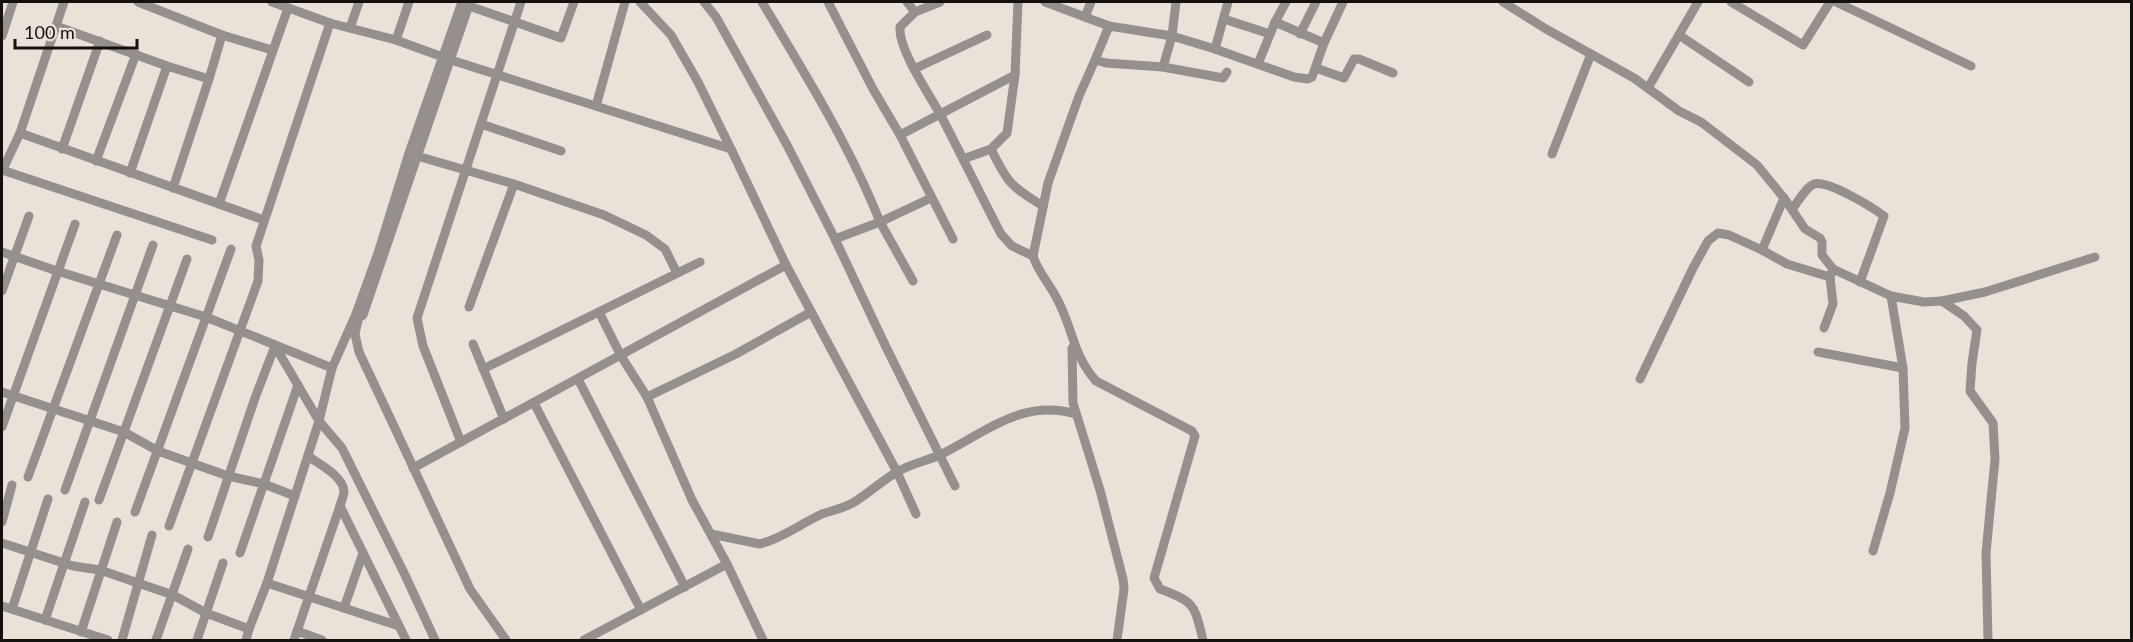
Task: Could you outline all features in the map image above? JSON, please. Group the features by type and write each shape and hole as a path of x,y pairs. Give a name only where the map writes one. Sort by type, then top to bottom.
{"street":[{"path":"2,36 13,2"},
{"path":"64,2 20,134 2,170 212,240"},
{"path":"138,2 222,35 273,50"},
{"path":"272,2 330,23 396,40 731,149"},
{"path":"350,28 359,2"},
{"path":"396,40 409,2"},
{"path":"461,442 423,346 417,324 418,311 521,2"},
{"path":"246,640 308,456 332,368 357,315 467,3 561,38 574,2"},
{"path":"596,106 625,2"},
{"path":"640,2 671,35 698,82 786,265 897,472 916,514"},
{"path":"704,2 716,17 787,145 956,486"},
{"path":"762,2 866,187 880,222 913,281"},
{"path":"828,2 953,239"},
{"path":"907,2 915,12"},
{"path":"940,2 915,12 900,27 899,34 914,69 1001,234 1012,246 1033,256"},
{"path":"963,159 991,149 1008,133 1015,75 1018,2"},
{"path":"1045,2 1109,26 1172,36 1308,80 1312,77 1324,43 1343,2"},
{"path":"1085,17 1091,2"},
{"path":"1163,67 1172,36 1176,2"},
{"path":"1215,49 1228,2"},
{"path":"1258,64 1286,2"},
{"path":"1300,34 1316,2"},
{"path":"1503,2 1648,88 1679,111 1701,122 1756,165 1784,198 1805,229 1820,238 1822,242 1822,255 1831,273 1833,304 1824,328"},
{"path":"1648,88 1698,2"},
{"path":"1731,2 1803,45 1830,2"},
{"path":"1836,2 1971,66"},
{"path":"219,204 288,8"},
{"path":"1224,19 1270,34"},
{"path":"1275,22 1324,43"},
{"path":"170,526 258,281 260,260 256,246 330,23"},
{"path":"56,26 209,79"},
{"path":"1109,26 1079,96 1048,183 1033,256 1036,265 1054,293 1077,354 1087,371 1096,381 1192,431 1195,436 1154,578 1160,589 1192,604 1203,640"},
{"path":"1679,34 1749,82"},
{"path":"173,188 222,35"},
{"path":"914,69 987,35"},
{"path":"62,148 100,42"},
{"path":"96,161 136,54"},
{"path":"1552,154 1591,54"},
{"path":"357,315 362,316 365,312 376,282 447,58"},
{"path":"1316,68 1344,78 1354,59 1359,59 1394,73"},
{"path":"1095,60 1106,63 1163,67 1223,78 1227,72"},
{"path":"130,173 167,66"},
{"path":"900,135 1015,75"},
{"path":"481,124 561,151"},
{"path":"20,134 264,220"},
{"path":"991,149 1005,178 1018,190 1043,206"},
{"path":"417,156 514,184 604,215 646,235 665,249 677,273"},
{"path":"1791,209 1812,185 1820,183 1838,190 1884,216 1860,282"},
{"path":"469,307 514,184"},
{"path":"835,239 880,222 931,198"},
{"path":"1762,250 1784,198"},
{"path":"2,291 30,216"},
{"path":"2,427 75,224"},
{"path":"1640,379 1692,268 1708,241 1718,233 1729,235 1787,264 1831,273 1896,297 1924,302 1942,301 1985,292 2096,257"},
{"path":"28,477 117,235"},
{"path":"65,490 153,245"},
{"path":"135,512 231,249"},
{"path":"2,252 206,317 332,368"},
{"path":"99,500 187,259"},
{"path":"483,369 700,262"},
{"path":"413,468 786,265"},
{"path":"1873,551 1890,493 1905,428 1903,368 1896,297"},
{"path":"1942,301 1964,316 1977,330 1970,391 1993,423 1995,459 1986,553 1988,640"},
{"path":"598,312 621,356 647,397 692,500 727,564 763,640"},
{"path":"647,397 736,354 811,312"},
{"path":"357,315 355,334 359,352 470,589 507,640"},
{"path":"1072,336 1073,403 1100,490 1123,579 1124,590 1117,640"},
{"path":"473,344 504,419"},
{"path":"275,346 319,421 342,448 435,640"},
{"path":"208,537 275,346"},
{"path":"1818,352 1903,368"},
{"path":"578,379 685,587"},
{"path":"240,553 298,385"},
{"path":"2,392 124,432 158,451 228,476 264,484 295,496"},
{"path":"534,403 641,610"},
{"path":"711,534 760,544 767,542 785,535 818,516 854,503 897,472 940,455 1000,421 1048,409 1059,409 1076,414"},
{"path":"308,456 341,482 344,491 296,636 322,640"},
{"path":"2,522 12,485"},
{"path":"12,609 48,499"},
{"path":"45,620 85,502"},
{"path":"340,506 406,640"},
{"path":"81,632 117,522"},
{"path":"122,640 152,536"},
{"path":"2,543 64,563 100,570 173,595 206,614 249,629"},
{"path":"156,640 188,549"},
{"path":"344,608 363,552"},
{"path":"197,640 223,563"},
{"path":"584,640 727,564"},
{"path":"267,583 399,626"},
{"path":"2,606 108,640"}]}
